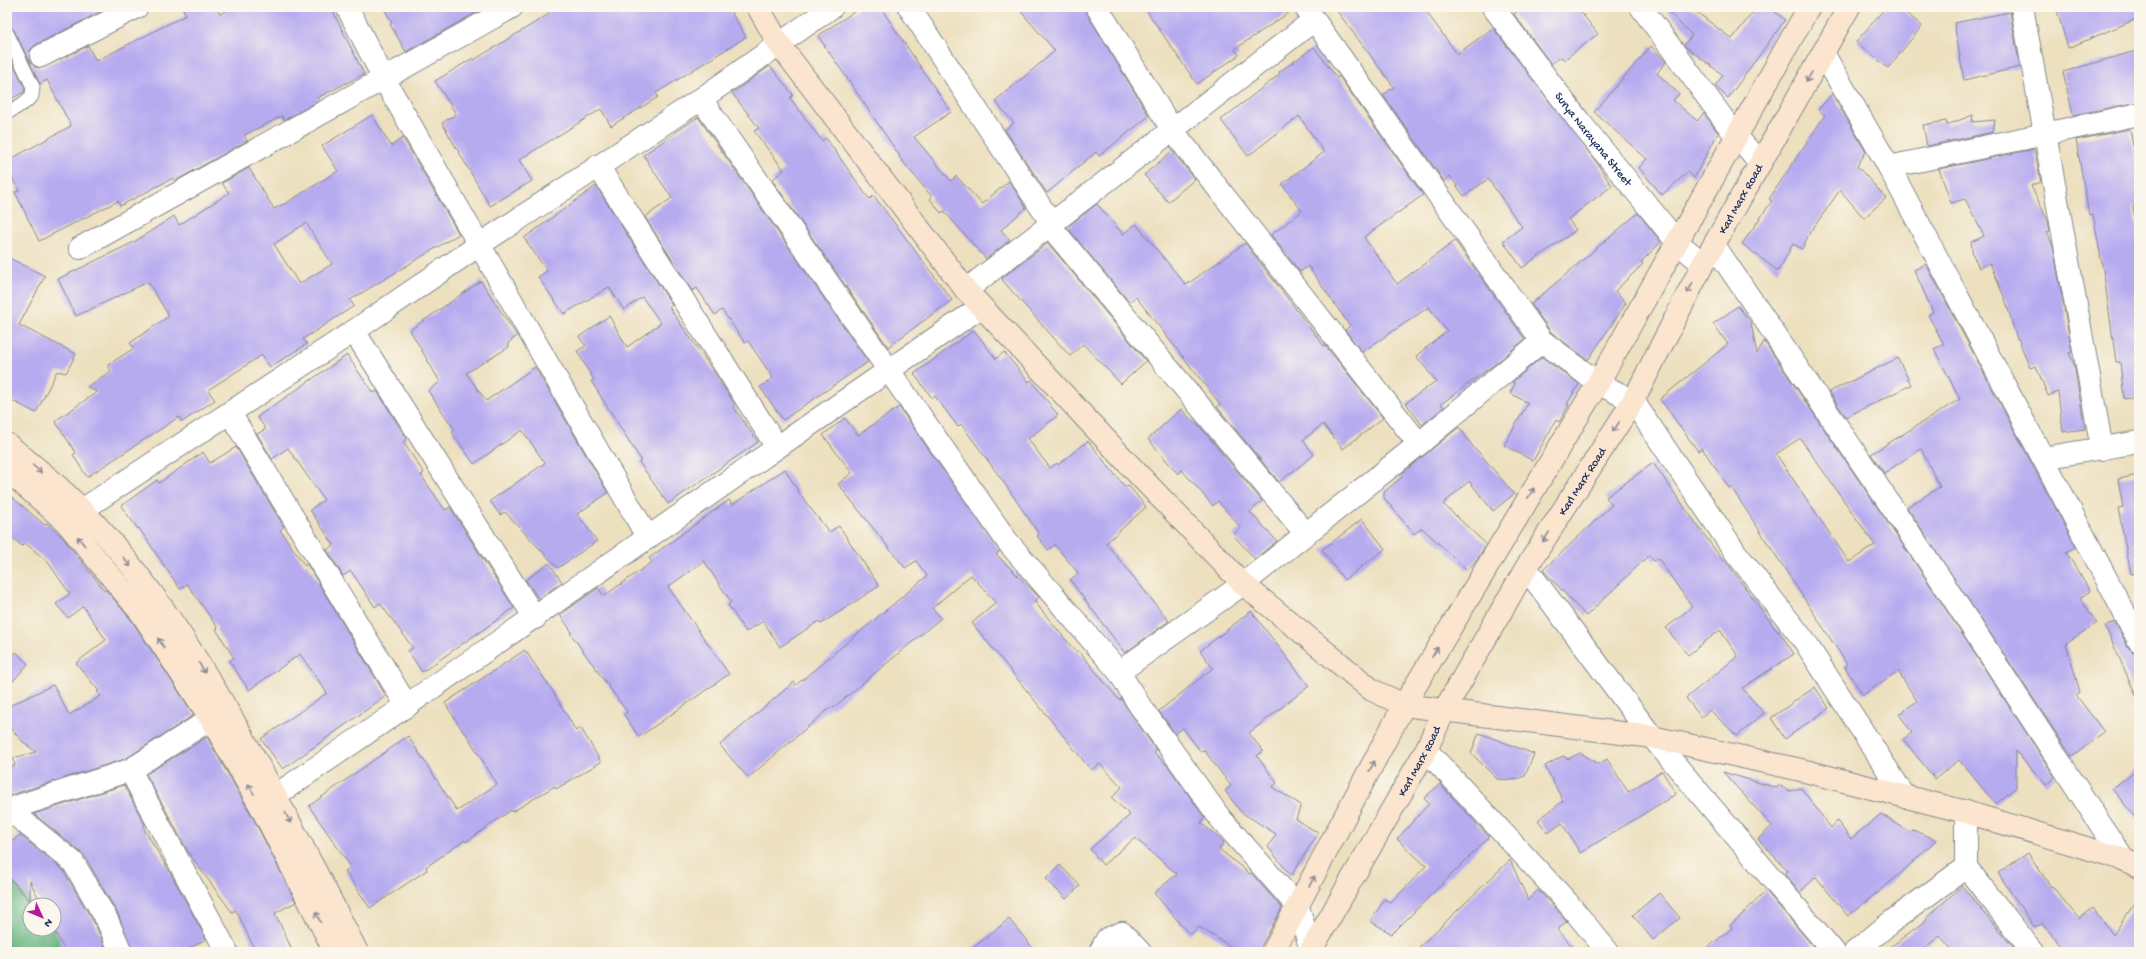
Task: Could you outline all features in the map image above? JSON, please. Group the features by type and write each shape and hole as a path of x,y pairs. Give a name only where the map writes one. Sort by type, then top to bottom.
{"street":[{"path":"41,56 137,7"},
{"path":"347,7 384,79 648,538"},
{"path":"80,248 512,7"},
{"path":"758,7 779,44 966,290 981,307 1243,584 1372,690 1404,705 1652,736 1801,770 1966,812 2131,863"},
{"path":"74,516 354,331 479,245 701,99 832,7"},
{"path":"909,7 1052,224 1050,226 1306,534"},
{"path":"1097,7 1173,130 1419,444"},
{"name":"Surya Narayana Street","path":"1493,7 1579,121 1677,242 1708,254 1938,575 2131,863"},
{"path":"1641,7 1736,136 1760,163"},
{"path":"1273,952 1404,705 1598,383 1809,7"},
{"name":"Karl Marx Road","path":"1312,951 1426,750 1445,709 1526,568 1633,402 1708,254 1850,7"},
{"path":"2022,7 2102,449"},
{"path":"966,290 1173,130 1310,14 1542,341 1598,383 1633,402 1736,553 1803,639 1905,796"},
{"path":"1823,54 1889,167 2044,458 2139,641"},
{"path":"701,99 1007,541 1119,672 1138,703 1220,818 1298,907 1312,951"},
{"path":"1889,167 2139,114"},
{"path":"598,166 777,447"},
{"path":"276,795 535,618 777,447 981,307"},
{"path":"354,331 535,618"},
{"path":"1119,672 1243,584 1419,444 1542,341"},
{"path":"230,413 407,706"},
{"path":"2044,458 2139,442"},
{"path":"7,444 74,516 142,614 211,719 260,805 335,952"},
{"path":"7,470 74,516 121,553 159,604 202,667 276,795 357,952"},
{"path":"1526,568 1652,736 1834,952"},
{"path":"8,809 130,770 211,719"},
{"path":"1426,750 1567,902 1608,952"},
{"path":"130,770 227,952"},
{"path":"8,809 73,862 107,920 121,952"},
{"path":"1966,812 1966,867 2033,952"},
{"path":"1855,952 1891,922 1966,867"},
{"path":"1100,952 1108,939 1122,933 1140,952"}],"lane":[{"path":"7,33 33,87 32,96 24,103 7,112"}],"green space":[{"path":"7,877 27,897 22,897 22,937 62,936 79,952 7,952"}],"building":[{"path":"7,7 110,7 35,45 30,50 30,61 35,67 41,68 88,46 96,61 186,15 182,7 216,7 220,14 235,7 331,7 364,74 317,98 319,101 284,120 282,116 244,135 247,141 175,181 173,178 120,206 118,201 39,241 15,192 19,191 7,168 7,161 71,126 47,80 40,84 14,30 7,25"},
{"path":"383,7 486,7 406,52 390,24 392,22"},
{"path":"544,7 728,7 746,37 656,93 658,97 611,126 601,109 519,160 532,181 490,206 442,123 456,114 435,81 473,58 474,60 549,14"},
{"path":"861,7 880,7 951,112 914,137 951,181 956,176 982,204 1009,181 1026,208 1001,230 1010,240 986,259 944,211 941,213 930,199 932,197 899,157 900,156 818,36"},
{"path":"1017,7 1083,7 1149,116 1099,156 1096,152 1047,193 1005,130 1014,123 995,101 1055,51"},
{"path":"1144,7 1293,7 1293,10 1235,49 1239,55 1197,84"},
{"path":"1334,7 1423,7 1457,54 1493,28 1595,160 1612,186 1568,219 1576,230 1522,268 1503,241 1522,227 1488,179 1464,196 1450,176 1444,181 1383,95 1394,87"},
{"path":"1523,7 1577,7 1598,34 1564,60 1561,57 1551,64 1514,14"},
{"path":"1663,7 1690,7 1732,39 1757,7 1769,7 1785,20 1728,98 1715,86 1723,75 1684,45 1692,35"},
{"path":"1886,7 1899,7 1922,26 1888,68 1856,42"},
{"path":"2056,7 2139,7 2139,18 2068,48"},
{"path":"2010,12 2020,67 1964,80 1954,23"},
{"path":"1651,46 1666,62 1657,73 1679,94 1673,100 1697,121 1704,113 1718,133 1694,178 1688,172 1662,195 1639,168 1647,159 1594,112"},
{"path":"1314,47 1337,78 1339,76 1423,195 1364,237 1397,284 1455,241 1525,339 1494,365 1441,404 1444,407 1422,425 1406,403 1436,381 1416,356 1447,331 1429,307 1362,352 1345,330 1350,326 1308,266 1300,272 1271,235 1302,211 1282,184 1324,152 1299,116 1248,156 1221,120 1280,74 1279,72"},
{"path":"2139,50 2139,102 2073,115 2063,72"},
{"path":"7,51 25,88 24,92 7,101"},
{"path":"770,66 793,95 790,98 822,141 826,138 869,199 874,196 952,300 888,347 772,180 784,170 754,131 759,128 732,93"},
{"path":"1832,94 1866,152 1857,166 1886,198 1864,218 1840,190 1809,234 1802,249 1793,244 1778,271 1742,244 1772,201 1769,199 1825,115 1818,110"},
{"path":"372,115 391,146 403,138 459,234 350,300 354,306 303,339 307,344 270,367 262,355 208,390 215,400 182,422 179,417 87,477 73,455 76,453 55,421 97,392 87,387 111,371 108,365 134,348 130,343 169,316 148,282 76,316 58,279 134,242 174,216 179,225 229,193 222,183 249,168 274,209 283,205 338,171 322,146","holes":["306,223 332,264 299,284 274,244"]},
{"path":"1973,115 1972,122 1995,120 1993,132 1927,146 1923,125 1946,121 1947,125"},
{"path":"698,117 868,362 783,420 760,387 773,378 748,341 745,343 722,310 715,315 697,288 692,291 645,217 672,198 643,155"},
{"path":"2130,129 2139,178 2139,206 2133,206 2139,247 2139,397 2124,399 2120,362 2116,362 2104,275 2093,214 2089,215 2076,140"},
{"path":"2034,149 2041,182 2031,186 2048,221 2050,231 2047,232 2053,246 2072,352 2069,353 2074,364 2085,429 2063,432 2058,392 2048,396 2036,366 2030,368 2018,338 2017,339 2006,302 1990,263 1979,268 1973,255 1971,242 1984,236 1965,199 1951,203 1939,169"},
{"path":"1172,151 1195,179 1168,202 1144,175"},
{"path":"596,186 672,305 669,307 714,372 735,405 733,406 758,442 668,504 639,462 641,460 591,381 594,380 577,351 586,346 579,337 609,316 627,347 661,323 642,297 624,310 609,287 564,314 538,277 547,271 524,238"},
{"path":"1097,204 1123,234 1136,224 1186,285 1245,243 1324,346 1325,345 1383,418 1343,449 1323,424 1303,440 1314,455 1279,482 1217,407 1220,404 1136,297 1129,302 1067,227"},
{"path":"1638,213 1661,242 1641,262 1643,264 1615,291 1626,303 1588,360 1551,332 1531,304"},
{"path":"1048,243 1146,361 1121,384 1083,344 1070,356 1003,281 1002,278"},
{"path":"7,257 45,276 19,325 76,354 66,373 57,371 36,413 7,398"},
{"path":"1926,264 2076,547 2066,552 2090,591 2080,598 2097,623 2066,643 2080,692 2076,695 2104,732 2072,757 1907,507 1940,487 1921,449 1884,473 1871,454 1960,399 1934,349 1944,344 1928,315 1933,312 1914,270"},
{"path":"481,281 517,336 508,343 509,347 466,373 486,401 535,367 608,493 577,514 597,541 558,568 505,512 500,515 490,501 545,463 522,430 474,464 452,432 455,430 428,391 440,382 410,330"},
{"path":"1738,306 1751,323 1757,354 1764,341 1928,582 2055,777 2046,785 2016,751 2016,787 1996,804 1959,760 1935,779 1903,739 1912,733 1899,714 1917,701 1898,671 1863,695 1844,666 1847,664 1731,487 1729,488 1702,448 1698,451 1660,399 1728,344 1713,324","holes":["1800,438 1875,545 1849,562 1776,454"]},
{"path":"974,330 996,359 1004,352 1029,382 1031,380 1058,415 1028,439 1050,468 1057,463 1058,465 1088,441 1125,487 1128,485 1146,507 1106,543 1169,621 1125,653 1070,580 1078,573 1055,545 1048,550 1037,536 1039,534 1005,484 961,424 958,427 935,396 932,398 914,374"},
{"path":"347,355 373,393 377,391 407,439 403,442 424,473 421,475 445,510 450,507 514,608 422,672 408,651 413,648 380,603 375,607 351,571 343,576 327,550 334,545 310,510 324,500 288,448 272,459 257,434 266,429 257,417"},
{"path":"1542,357 1579,384 1567,404 1569,405 1559,422 1556,420 1533,461 1504,445 1528,403 1510,393 1515,384 1512,382"},
{"path":"1898,358 1911,385 1846,417 1829,392"},
{"path":"899,407 1000,551 996,554 1039,597 1034,601 1076,652 1078,650 1119,700 1121,699 1156,750 1154,753 1168,766 1205,818 1201,823 1224,842 1219,849 1250,874 1251,873 1282,908 1258,952 1240,952 1199,927 1190,935 1154,893 1177,874 1135,838 1103,865 1090,849 1130,815 1112,798 1122,787 1100,764 1091,770 972,623 996,603 971,575 932,608 941,618 833,708 831,707 748,778 720,745 794,682 796,685 927,576 916,561 905,568 838,484 852,473 823,435 845,418 858,435"},
{"path":"1181,409 1194,423 1196,422 1262,501 1250,512 1277,541 1255,559 1233,535 1241,528 1218,501 1213,506 1182,470 1178,474 1148,439"},
{"path":"1459,427 1476,451 1477,450 1514,494 1493,511 1469,481 1443,504 1486,544 1479,557 1467,570 1422,528 1414,534 1384,498 1384,492 1402,477 1400,475"},
{"path":"236,447 284,527 280,530 305,566 307,564 386,696 283,769 261,739 327,693 300,654 249,690 229,661 234,658 216,629 218,628 187,584 180,589 139,528 138,529 121,506 157,480 159,483 203,452 210,463"},
{"path":"1653,463 1723,561 1725,560 1778,632 1779,631 1794,654 1742,688 1764,713 1737,736 1710,710 1701,717 1686,698 1738,656 1720,630 1688,655 1666,628 1692,607 1658,558 1654,561 1649,555 1586,616 1543,570 1612,505 1606,497"},
{"path":"785,469 801,496 829,532 839,526 879,586 821,624 819,621 780,647 763,621 746,632 728,605 731,602 704,561 668,587 729,674 639,737 624,715 627,712 570,633 572,632 560,615 598,588 604,596 652,562 649,558 729,500 732,505"},
{"path":"2139,475 2139,573 2131,574 2118,508 2123,507 2118,479"},
{"path":"7,493 45,525 47,523 62,537 105,591 106,590 132,621 194,715 125,759 7,796 7,766 15,766 13,758 36,752 23,742 7,724 7,707 53,685 69,715 101,696 97,692 99,691 76,663 106,640 83,606 68,618 56,604 70,594 47,561 25,543 22,546 7,533"},
{"path":"1362,519 1385,549 1344,580 1322,550"},
{"path":"549,563 562,582 539,599 526,580"},
{"path":"1251,611 1309,686 1249,733 1263,751 1257,756 1277,783 1272,787 1301,805 1296,819 1318,833 1291,876 1268,847 1276,834 1241,812 1225,791 1231,786 1204,750 1201,752 1183,728 1175,734 1159,711 1213,668 1200,651"},
{"path":"2115,622 2128,647 2133,652 2139,653 2139,702 2105,626"},
{"path":"525,650 552,690 576,731 581,728 601,762 556,789 555,786 512,812 511,810 466,842 465,840 426,867 427,870 370,908 345,871 351,867 309,806 408,736 457,811 497,784 445,703"},
{"path":"16,652 28,664 7,688 7,662"},
{"path":"1815,687 1829,708 1785,739 1771,718"},
{"path":"1479,733 1534,754 1525,776 1514,780 1497,779 1471,753"},
{"path":"207,737 253,818 296,902 275,913 293,952 256,952 236,910 232,912 190,855 146,774"},
{"path":"1580,753 1599,764 1607,759 1628,792 1662,771 1676,794 1580,853 1562,823 1548,833 1538,820 1563,801 1545,766 1563,756 1568,759"},
{"path":"2139,767 2139,822 2112,789"},
{"path":"1723,772 1777,788 1779,785 1789,791 1801,788 1831,828 1837,821 1851,839 1881,814 1910,832 1913,830 1936,840 1899,875 1848,916 1816,877 1800,892 1784,874 1788,871 1758,839 1772,826"},
{"path":"1440,784 1489,837 1392,934 1370,921 1385,899 1391,903 1426,866 1397,839 1429,804 1424,798"},
{"path":"124,785 145,825 143,827 172,876 206,939 183,952 133,952 118,914 84,855 34,814"},
{"path":"20,835 63,870 96,926 107,952 65,952 58,937 62,937 62,897 38,897 30,881 30,897 26,897 7,875 7,846"},
{"path":"2028,853 2051,887 2052,886 2079,919 2093,908 2113,935 2139,897 2139,952 2064,952 2043,923 2035,928 1998,873"},
{"path":"1510,860 1528,900 1538,890 1567,921 1557,930 1578,952 1414,952"},
{"path":"1060,865 1080,886 1066,899 1046,879"},
{"path":"1962,886 2017,952 1954,952 1940,936 1919,952 1884,952 1926,920 1925,919"},
{"path":"1766,891 1818,952 1702,952 1732,928 1730,926"},
{"path":"1659,893 1680,918 1653,940 1633,915"},
{"path":"1009,919 1036,952 968,952"}]}
